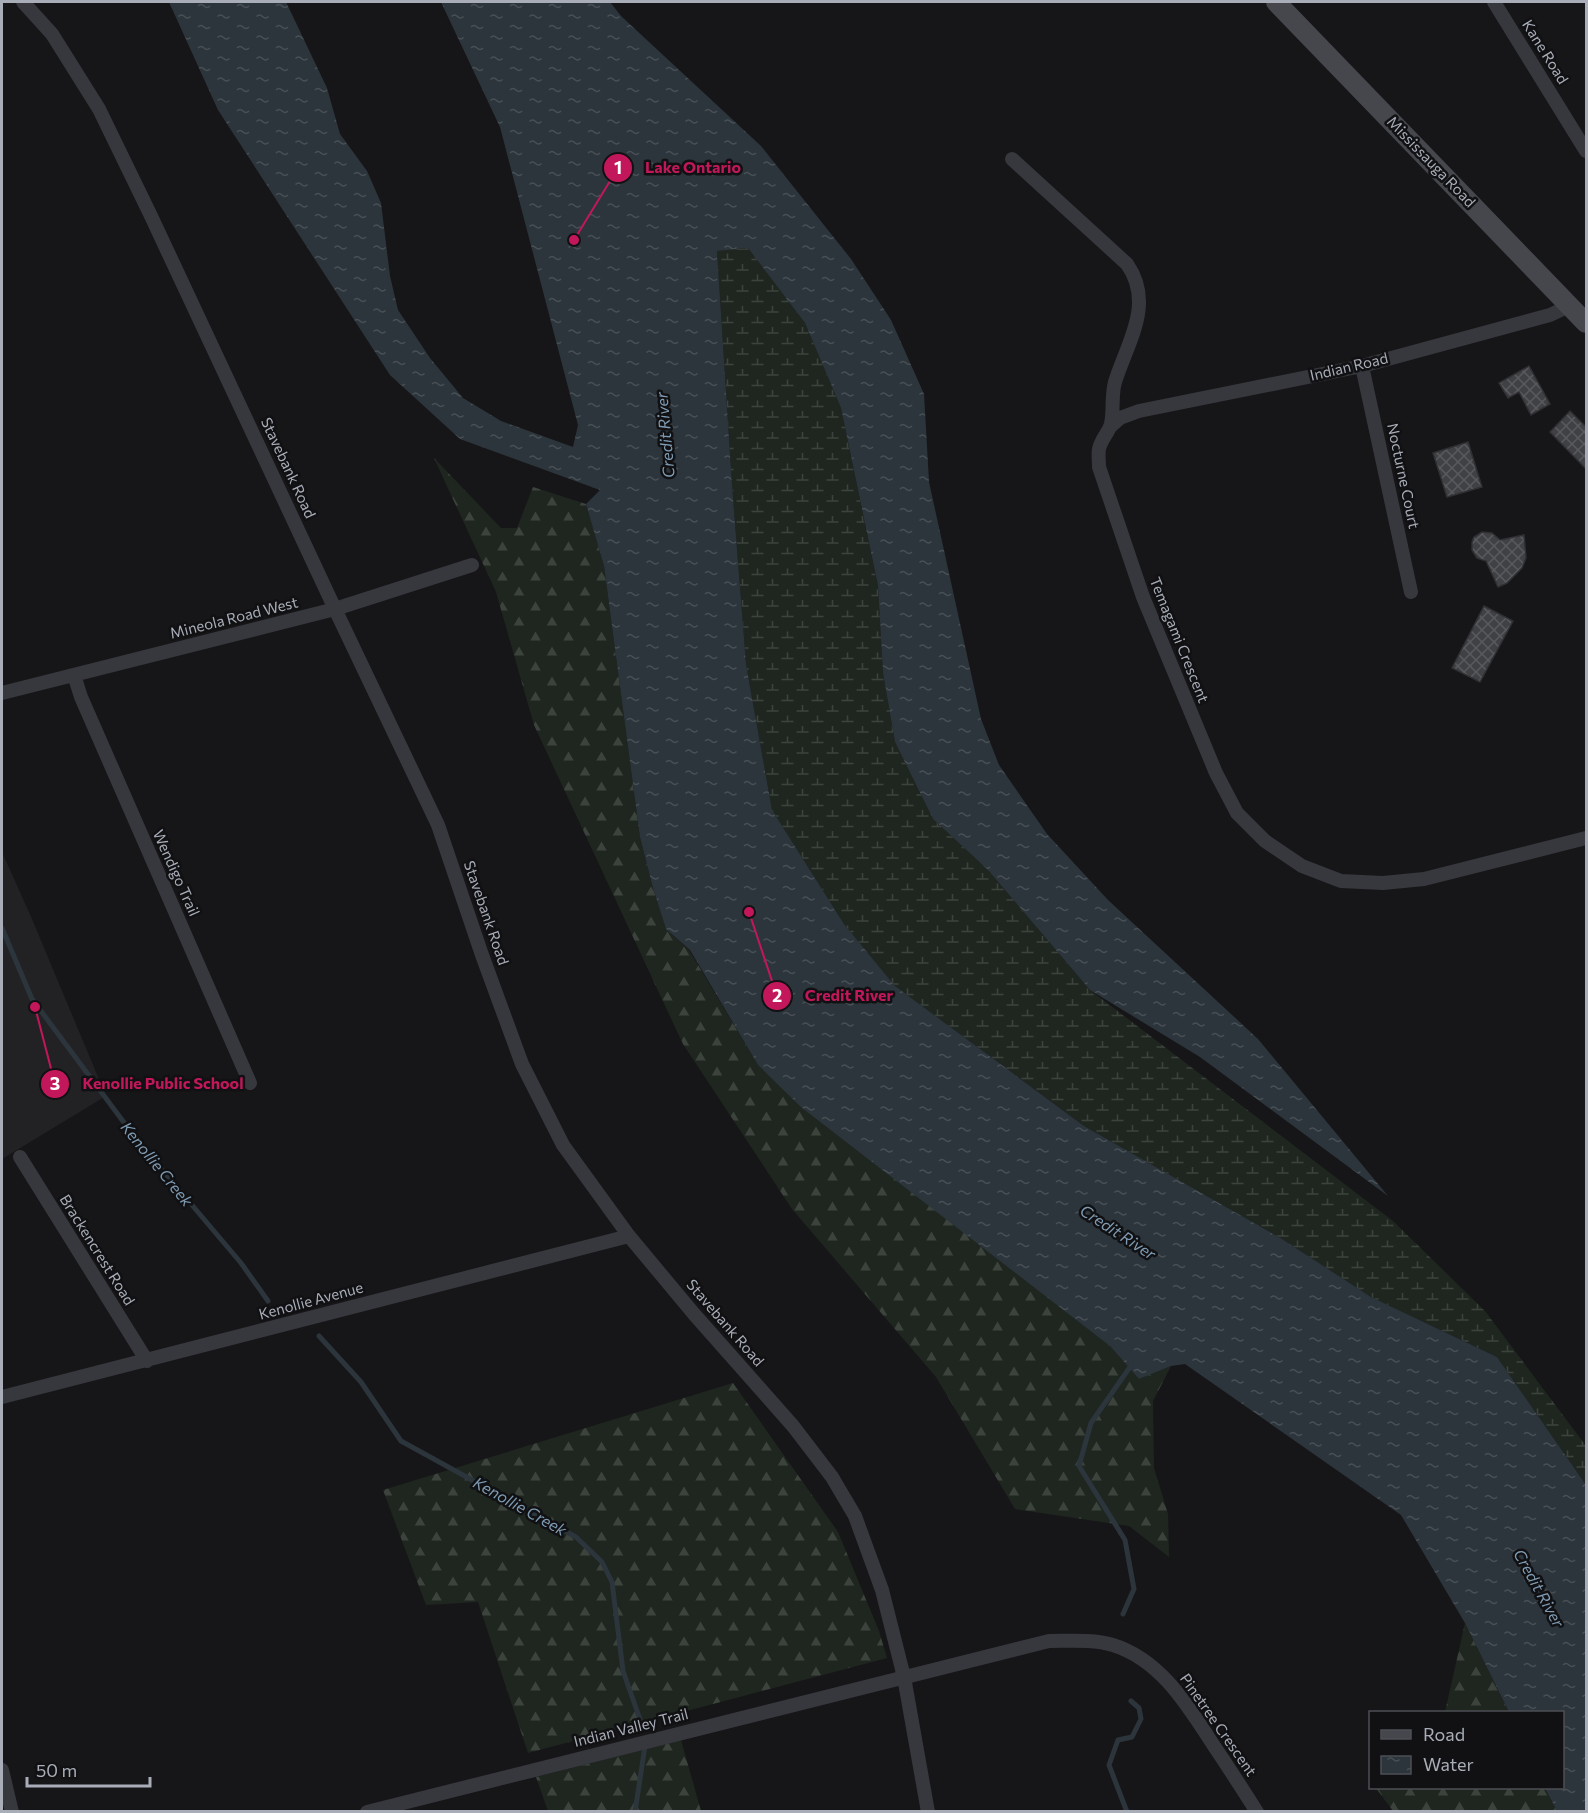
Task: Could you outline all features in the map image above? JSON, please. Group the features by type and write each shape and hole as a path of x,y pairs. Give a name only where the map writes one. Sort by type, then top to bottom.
{"main road":[{"name":"Mississauga Road","path":"1276,2 1578,302 1587,323"}],"street":[{"name":"Stavebank Road","path":"23,2 52,34 99,109 151,216 438,825 522,1064 563,1145 629,1236 793,1426 832,1477 855,1516 882,1590 904,1677 928,1812"},
{"name":"Kane Road","path":"1494,2 1587,151"},
{"name":"Temagami Crescent","path":"1012,159 1127,264 1133,273 1138,289 1139,316 1114,385 1111,426 1106,431 1099,448 1099,467 1143,597 1216,773 1237,813 1265,842 1302,866 1341,881 1383,883 1424,879 1587,838"},
{"name":"Indian Road","path":"1111,426 1120,418 1139,411 1362,366 1550,315 1578,302"},
{"name":"Nocturne Court","path":"1362,366 1411,592"},
{"name":"Mineola Road West","path":"2,693 335,609 472,566"},
{"name":"Wendigo Trail","path":"74,675 81,697 250,1083"},
{"name":"Brackencrest Road","path":"20,1157 147,1361"},
{"name":"Kenollie Avenue","path":"2,1397 629,1236"},
{"name":"Pinetree Crescent","path":"904,1677 1049,1641 1083,1641 1112,1645 1140,1658 1166,1679 1188,1707 1257,1812"},
{"name":"Indian Valley Trail","path":"367,1812 904,1677"},
{"path":"2,1770 12,1812"}],"shaded area":[{"path":"2,852 106,1096 2,1159"}],"green space":[{"path":"748,248 805,323 841,408 878,587 883,673 895,742 933,819 988,870 1090,990 1393,1221 1485,1311 1586,1446 1586,1485 1497,1357 1371,1297 1282,1239 1084,1126 895,986 844,924 772,810 746,664 717,251"},
{"path":"434,458 501,528 517,528 533,487 586,504 604,566 640,837 653,888 666,929 689,950 758,1065 1110,1346 1139,1379 1171,1366 1153,1401 1154,1468 1168,1514 1169,1557 1129,1526 1015,1509 936,1377 792,1209 683,1044 534,725 496,592"},
{"path":"733,1383 838,1532 879,1631 887,1658 528,1753 478,1602 426,1605 383,1490"},
{"path":"1465,1623 1509,1711 1445,1711"},
{"path":"681,1740 701,1811 548,1811 536,1777"},
{"path":"1377,1789 1546,1789 1557,1811 1393,1811"}],"water":[{"name":"Credit River","path":"169,2 286,2 327,88 340,134 367,171 381,203 390,276 398,310 430,358 463,398 501,421 573,447 578,425 500,127 441,2 610,2 621,16 761,146 851,259 891,320 924,394 929,482 981,719 999,765 1047,834 1108,900 1258,1039 1388,1196 1200,1057 1090,990 988,870 933,819 895,742 883,673 878,586 841,408 805,323 748,248 717,251 746,664 772,810 844,924 895,986 1084,1126 1282,1239 1371,1297 1497,1357 1586,1485 1586,1811 1557,1811 1546,1789 1564,1789 1564,1711 1509,1711 1465,1623 1401,1515 1185,1364 1171,1366 1139,1379 1110,1346 801,1107 758,1065 690,950 666,929 653,888 640,837 604,566 586,504 600,490 460,439 390,375 218,110"}],"building":[{"path":"1529,366 1550,404 1531,415 1519,392 1508,398 1499,383"},
{"path":"1570,411 1587,428 1587,470 1550,432"},
{"path":"1468,442 1482,487 1447,497 1433,453"},
{"path":"1482,532 1492,533 1500,540 1524,535 1526,558 1522,568 1507,583 1498,587 1486,561 1477,558 1472,550 1474,537"},
{"path":"1484,606 1513,621 1480,682 1452,668"}],"waterway":[{"name":"Kenollie Creek","path":"2,928 32,999 137,1140 241,1263 268,1301"},
{"name":"Kenollie Creek","path":"319,1336 361,1382 401,1441 576,1537 602,1562 612,1582 623,1671 642,1725"},
{"path":"1123,1614 1134,1589 1125,1540 1079,1466 1091,1423 1132,1362"},
{"path":"1127,1812 1109,1765 1118,1740 1132,1737 1141,1719 1139,1708 1131,1701"},
{"name":"Kenollie Creek","path":"635,1812 645,1746"}],"place":[{"name":"Lake Ontario","path":"574,240"},
{"name":"Credit River","path":"749,912"},
{"name":"Kenollie Public School","path":"35,1007"}]}
